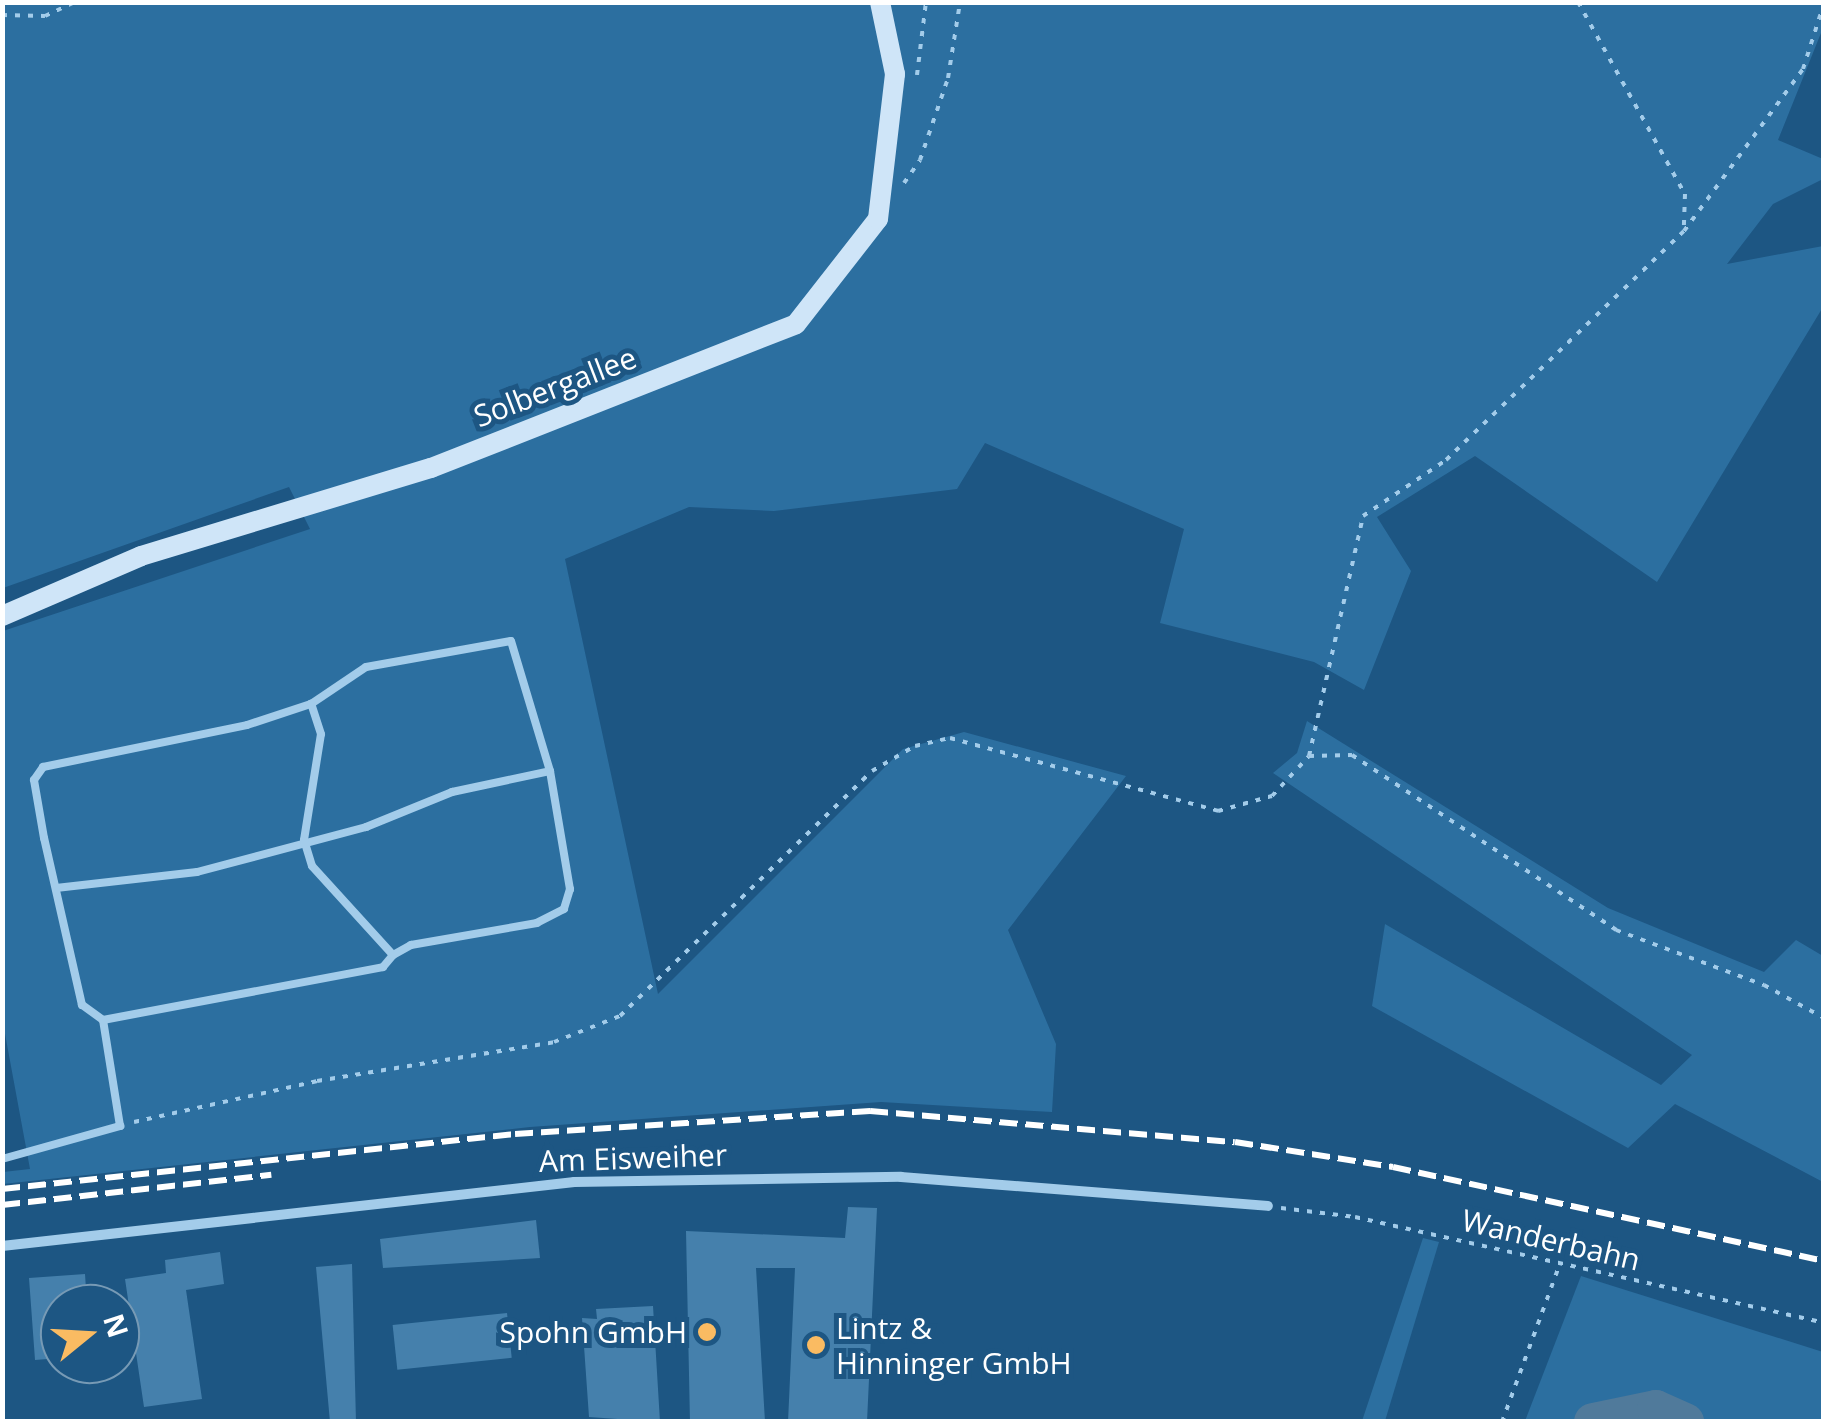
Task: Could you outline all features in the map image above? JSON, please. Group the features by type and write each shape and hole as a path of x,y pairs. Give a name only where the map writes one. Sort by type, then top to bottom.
{"street":[{"name":"Solbergallee","path":"2,616 141,556 430,468 796,324 878,219 894,74 880,2"},
{"name":"Am Eisweiher","path":"2,1246 574,1182 901,1177 1268,1206"}],"lane":[{"path":"2,1159 120,1126 103,1020 82,1005 56,888 34,780 44,767 247,725 311,704 366,667 511,640 550,772 570,889 564,909 538,923 411,945 393,955 383,967 103,1020"},
{"path":"311,704 321,734 304,840 312,866 393,955"},
{"path":"56,888 197,872 304,840 366,828 452,792 550,772"}],"path":[{"path":"2,16 44,16 75,2"},
{"path":"899,189 920,160 948,78 960,2"},
{"path":"1578,2 1685,194 1684,231"},
{"path":"120,1126 317,1081 554,1042 620,1016 872,772 916,746 974,741 1218,811 1272,796 1309,756 1363,516 1446,460 1684,231 1803,70 1824,3"},
{"path":"1309,756 1332,752 1371,762 1616,930 1764,985 1824,1018"},
{"name":"Wanderbahn","path":"1268,1206 1355,1217 1824,1323"},
{"path":"1502,1422 1559,1266"}],"shaded area":[{"path":"2,3 1823,3 1823,28 1778,140 1823,159 1823,179 1773,204 1727,264 1823,246 1823,307 1657,582 1475,456 1377,517 1411,571 1364,690 1314,662 1160,623 1184,529 985,443 957,489 774,511 689,507 565,559 658,994 903,749 964,732 1126,776 1008,930 1056,1044 1052,1112 881,1102 530,1127 3,1184 3,1172 30,1169 3,1023 3,631 310,529 289,487 3,588"},
{"path":"1307,721 1608,908 1764,972 1796,940 1823,956 1823,1182 1675,1104 1628,1148 1372,1006 1385,924 1661,1085 1692,1055 1273,773 1297,753"},
{"path":"1423,1238 1439,1242 1385,1421 1362,1421"},
{"path":"1581,1276 1823,1352 1823,1421 1525,1421"}],"building":[{"path":"848,1207 877,1208 867,1422 788,1422 795,1268 756,1268 765,1422 690,1422 686,1231 845,1238"},
{"path":"536,1220 540,1258 383,1268 380,1239"},
{"path":"220,1252 224,1284 186,1290 202,1399 144,1407 140,1380 140,1284 126,1284 125,1279 166,1273 165,1260"},
{"path":"352,1264 356,1422 330,1422 316,1267"},
{"path":"85,1274 86,1284 40,1284 40,1360 35,1360 29,1278"},
{"path":"653,1306 660,1422 589,1417 582,1318 597,1319 596,1309"},
{"path":"507,1313 512,1358 397,1370 393,1325"}],"waterway":[{"path":"1593,1422 1656,1409 1685,1422"}],"railway":[{"path":"2,1189 515,1134 870,1111 1235,1142 1393,1167 1824,1261"},
{"path":"2,1205 271,1175"}],"place":[{"name":"Spohn GmbH","path":"707,1332"},
{"name":"Lintz & Hinninger GmbH","path":"816,1345"}]}
